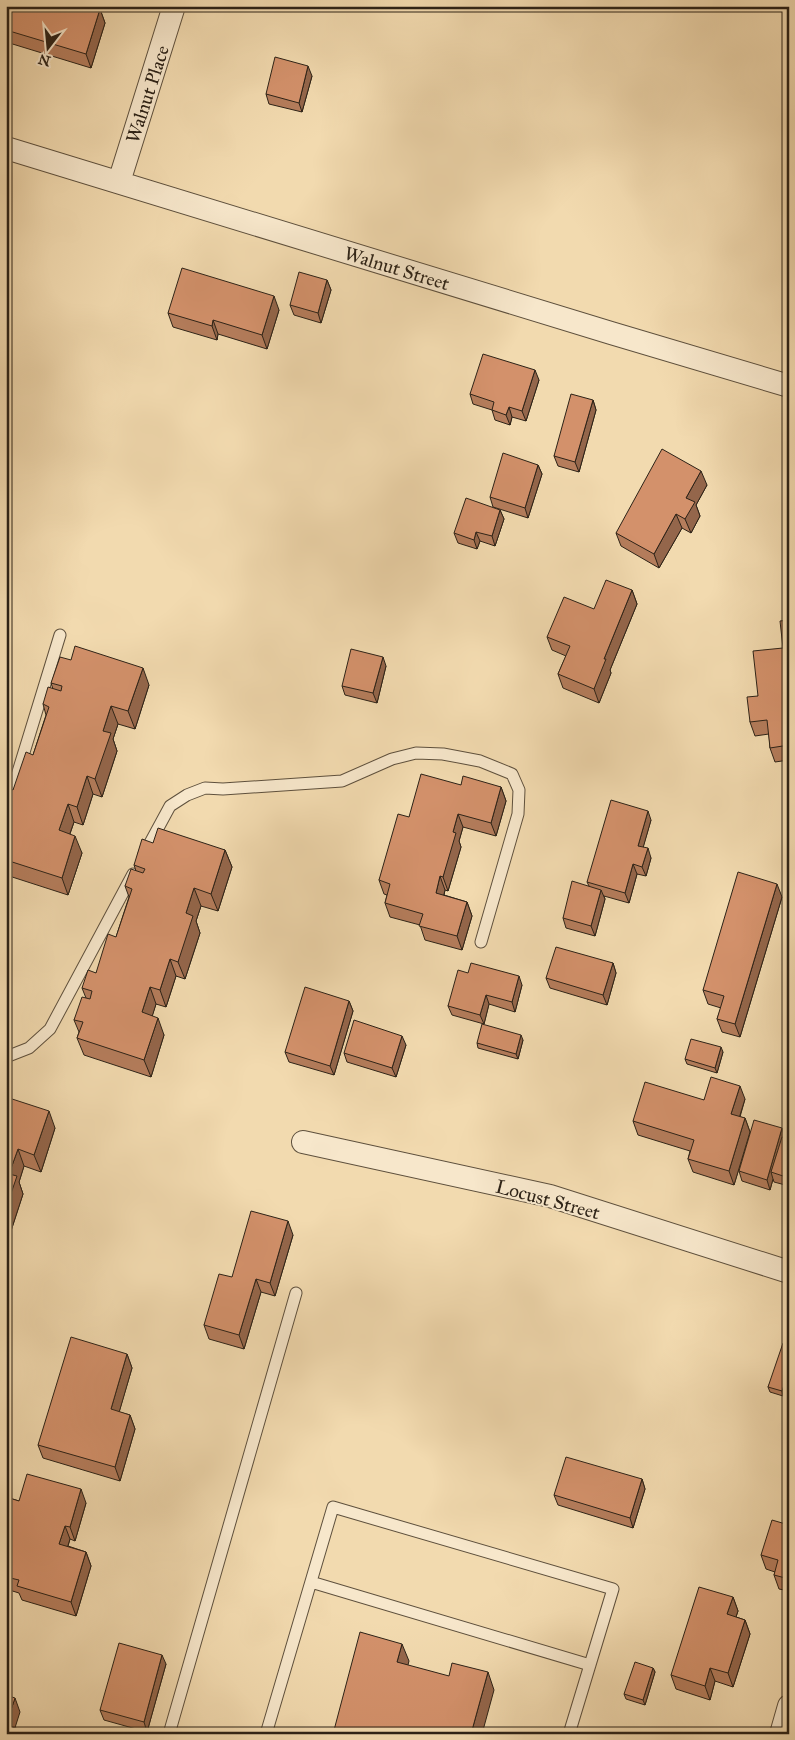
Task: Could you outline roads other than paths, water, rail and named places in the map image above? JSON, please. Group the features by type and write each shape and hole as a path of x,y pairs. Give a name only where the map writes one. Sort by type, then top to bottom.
{"street":[{"name":"Walnut Place","path":"119,182 174,6"},
{"name":"Walnut Street","path":"6,148 789,386"},
{"name":"Locust Street","path":"303,1142 550,1196 789,1272"},
{"path":"781,1734 789,1706"}],"lane":[{"path":"6,811 60,636"},
{"path":"6,1057 29,1048 50,1029 170,806 187,795 205,788 223,789 342,781 392,760 416,753 443,754 480,761 512,774 519,790 518,814 481,942"},
{"path":"169,1734 296,1294"},
{"path":"266,1734 333,1507 612,1589 569,1734"},
{"path":"311,1582 590,1665"}]}
